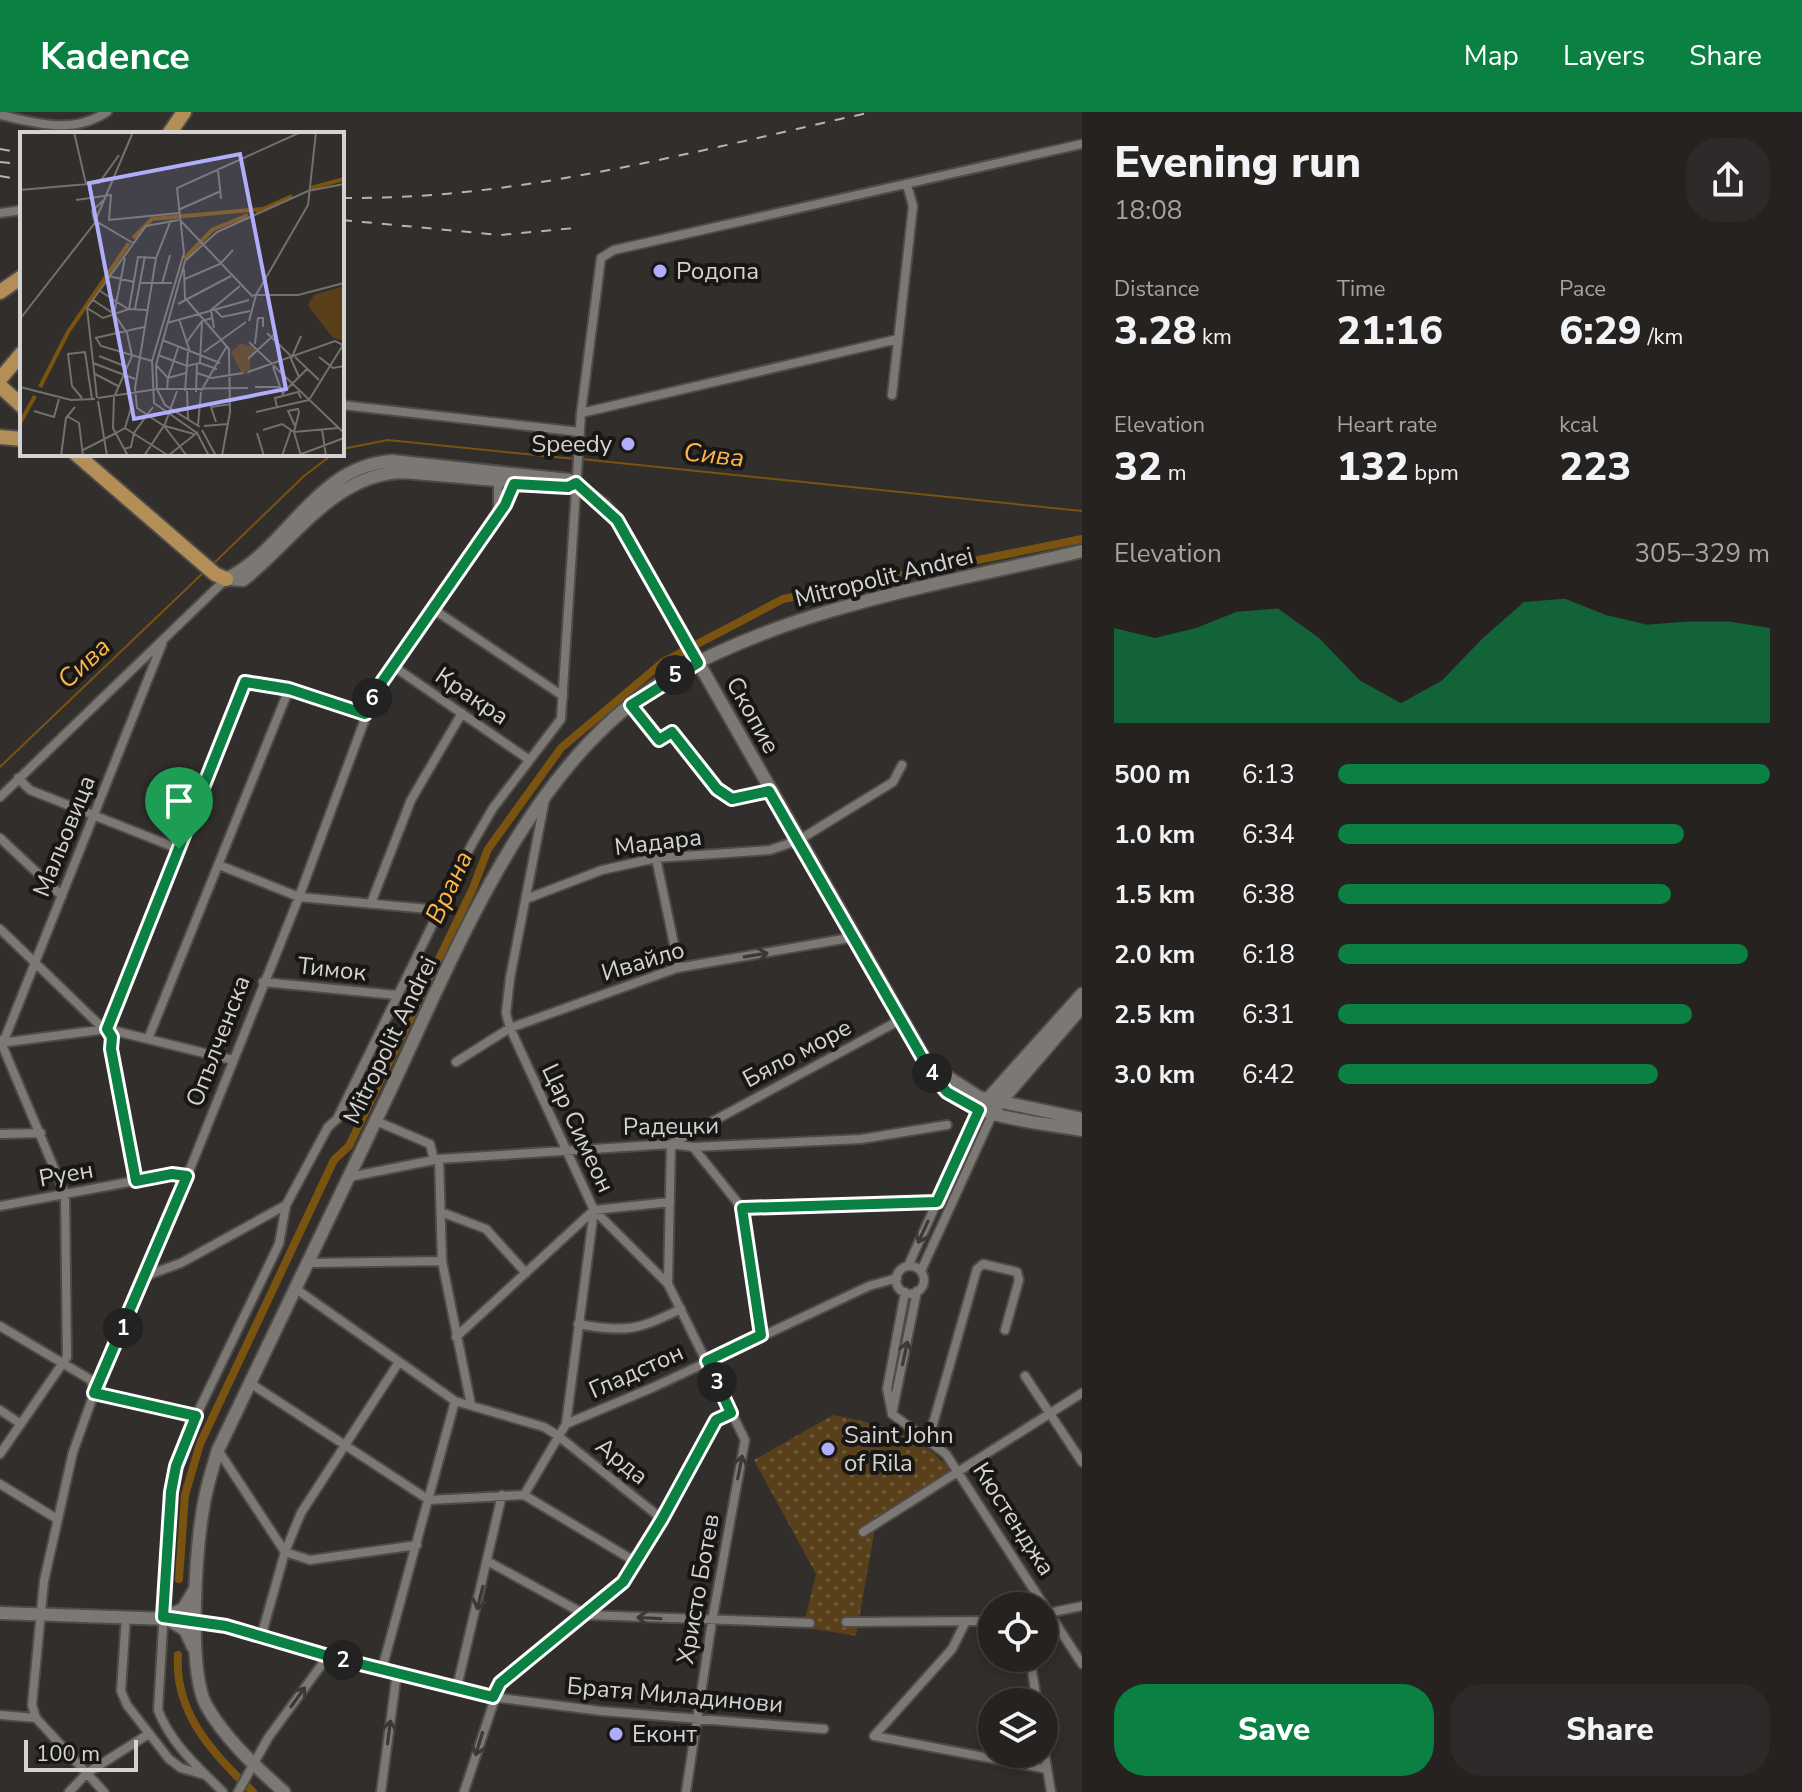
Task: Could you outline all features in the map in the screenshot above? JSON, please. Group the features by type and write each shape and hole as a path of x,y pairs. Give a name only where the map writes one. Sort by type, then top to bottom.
{"main road":[{"path":"170,132 184,112"},
{"path":"5,373 20,355"},
{"path":"0,386 20,404"},
{"path":"0,437 20,439"},
{"path":"66,456 102,477"},
{"path":"78,456 220,577"},
{"path":"87,456 102,477"}],"street":[{"path":"0,115 54,126 74,126 107,112"},
{"path":"892,395 913,206 907,185 1082,144"},
{"name":"Mitropolit Andrei","path":"223,1792 164,1727 158,1710 171,1492 176,1466 196,1416 279,1244 286,1205 328,1127 337,1119 396,995 493,808 561,719 581,413 601,258 614,250 907,185"},
{"path":"0,213 20,210"},
{"path":"581,413 898,339"},
{"path":"344,405 580,432"},
{"path":"0,797 162,644 220,577 243,580 342,490 378,473 498,477 568,487 576,478"},
{"path":"498,477 498,513"},
{"name":"Скопие","path":"576,478 617,520 926,1062 947,1092 979,1110"},
{"name":"Опълченска","path":"36,1718 32,1705 40,1613 73,1452 94,1393 148,1275 299,897 375,692 498,513 514,479"},
{"name":"Mitropolit Andrei","path":"196,1658 204,1503 218,1450 510,849 547,791 599,734 631,705 697,660 819,614 1082,551"},
{"path":"433,609 563,696"},
{"name":"Мальовица","path":"1,1042 36,963 162,644"},
{"name":"Кракра","path":"393,666 528,759"},
{"path":"107,1029 245,682 289,689 365,714"},
{"path":"148,1039 289,689"},
{"path":"631,705 659,740 672,732 717,789 732,799 769,791"},
{"path":"371,903 411,800 462,713"},
{"name":"Мадара","path":"526,899 602,870 656,858 770,850 799,840 893,782 902,765"},
{"path":"18,778 30,790 179,849"},
{"name":"Цар Симеон","path":"547,791 510,978 506,1013 510,1028 594,1210 668,1284 745,1440"},
{"path":"0,838 62,896"},
{"path":"656,858 679,968"},
{"path":"219,865 299,897 439,910"},
{"path":"0,929 112,1037 111,1049 136,1181"},
{"name":"Ивайло","path":"456,1062 510,1028 679,968 855,937"},
{"name":"Тимок","path":"263,982 396,995"},
{"path":"892,1414 917,1291 924,1280 921,1271 993,1105 1082,994"},
{"path":"917,1291 905,1292 899,1288 897,1278 908,1266 979,1110 993,1105 1012,1087 1082,1007"},
{"name":"Бяло море","path":"671,1144 900,1020"},
{"path":"0,1454 67,1357 65,1194 1,1042 107,1029 233,1060"},
{"name":"Скопие","path":"926,1062 993,1105"},
{"path":"1012,1087 1025,1108"},
{"path":"993,1105 1082,1119"},
{"path":"993,1105 1082,1130"},
{"path":"376,1121 430,1144 437,1159 442,1261 471,1405"},
{"name":"Радецки","path":"349,1177 437,1159 671,1144 693,1147 861,1139 947,1125"},
{"path":"0,1134 41,1133"},
{"path":"668,1284 671,1144"},
{"path":"693,1147 742,1208 761,1335"},
{"name":"Руен","path":"0,1206 172,1174 187,1176"},
{"path":"456,1337 594,1210 670,1202"},
{"path":"742,1208 937,1202"},
{"path":"148,1275 181,1263 286,1205"},
{"path":"524,1495 566,1424 594,1210"},
{"path":"441,1212 486,1229 526,1273"},
{"path":"309,1263 442,1261"},
{"path":"929,1438 977,1269 983,1264 1017,1272 1019,1280 1005,1330"},
{"path":"908,1266 921,1271"},
{"name":"Гладстон","path":"566,1424 878,1282 897,1278"},
{"path":"296,1289 455,1401 382,1669"},
{"path":"892,1414 887,1389 905,1292"},
{"path":"578,1324 618,1332 645,1326 681,1309"},
{"path":"0,1326 91,1380 94,1393 196,1416"},
{"path":"261,1637 285,1552 301,1513 399,1362"},
{"path":"1025,1376 1082,1462"},
{"path":"250,1383 429,1500 524,1495 636,1562"},
{"path":"863,1532 1082,1393"},
{"name":"Арда","path":"455,1401 544,1427 662,1519"},
{"path":"0,1410 21,1424"},
{"path":"464,1792 500,1683 623,1582 662,1519 716,1420 731,1413"},
{"name":"Кюстенджа","path":"892,1414 929,1438 959,1471 1034,1592"},
{"name":"Христо Ботев","path":"686,1792 712,1621 745,1440"},
{"path":"218,1450 285,1552 310,1560 417,1545"},
{"path":"0,1484 57,1519"},
{"path":"457,1687 489,1562 502,1495"},
{"path":"489,1562 586,1615 810,1623"},
{"path":"163,1617 176,1614 190,1602 198,1578"},
{"path":"1058,1611 1082,1606"},
{"path":"0,1613 197,1620"},
{"path":"126,1616 121,1691 147,1735 181,1768 206,1775"},
{"path":"163,1617 185,1630 196,1658 198,1682 206,1704 251,1766 284,1792"},
{"name":"Братя Миладинови","path":"197,1620 493,1697 824,1729"},
{"path":"846,1622 978,1622"},
{"path":"965,1623 952,1649 874,1736 1047,1769 1051,1792"},
{"name":"Кюстенджа","path":"1058,1629 1082,1664"},
{"path":"238,1792 251,1766 328,1656"},
{"path":"381,1792 397,1672"},
{"path":"0,1715 36,1718 104,1792"},
{"path":"69,1792 87,1773 133,1747 147,1735"}],"shaded area":[{"path":"833,1415 885,1428 917,1442 931,1451 956,1477 875,1528 856,1636 803,1627 816,1574 754,1460"}],"waterway":[{"name":"Сива","path":"344,449 388,440 575,459"},
{"name":"Сива","path":"212,565 304,476 330,456"},
{"name":"Сива","path":"581,459 1082,511"},
{"name":"Врана","path":"179,1579 185,1495 200,1444 334,1160 349,1146 473,888 488,849 561,748 663,662 783,599 1082,539"},
{"name":"Сива","path":"0,767 204,572"},
{"name":"Врана","path":"178,1655 178,1676 183,1696 199,1731 224,1763 253,1792"}],"railway":[{"path":"344,198 476,191 543,182 872,112"},
{"path":"0,149 20,153"},
{"path":"0,162 20,164"},
{"path":"0,176 20,180"},
{"path":"344,220 500,235 575,228"}],"place":[{"name":"Родопа","path":"660,271"},
{"name":"Speedy","path":"628,444"},
{"name":"Saint John of Rila","path":"828,1449"},
{"name":"Еконт","path":"616,1734"}],"route":[{"path":"576,483 604,505 617,520 698,663 669,678 631,705 659,740 672,732 717,789 732,799 769,791 933,1076 956,1099 979,1110 937,1202 742,1208 761,1335 707,1361 731,1413 716,1420 662,1519 623,1582 500,1683 493,1697 328,1656 226,1626 163,1617 171,1492 176,1466 196,1416 94,1393 144,1284 187,1176 172,1174 136,1181 111,1049 112,1037 107,1029 179,849 245,682 289,689 365,714 375,692 505,505 514,484 568,487 576,483"}]}
